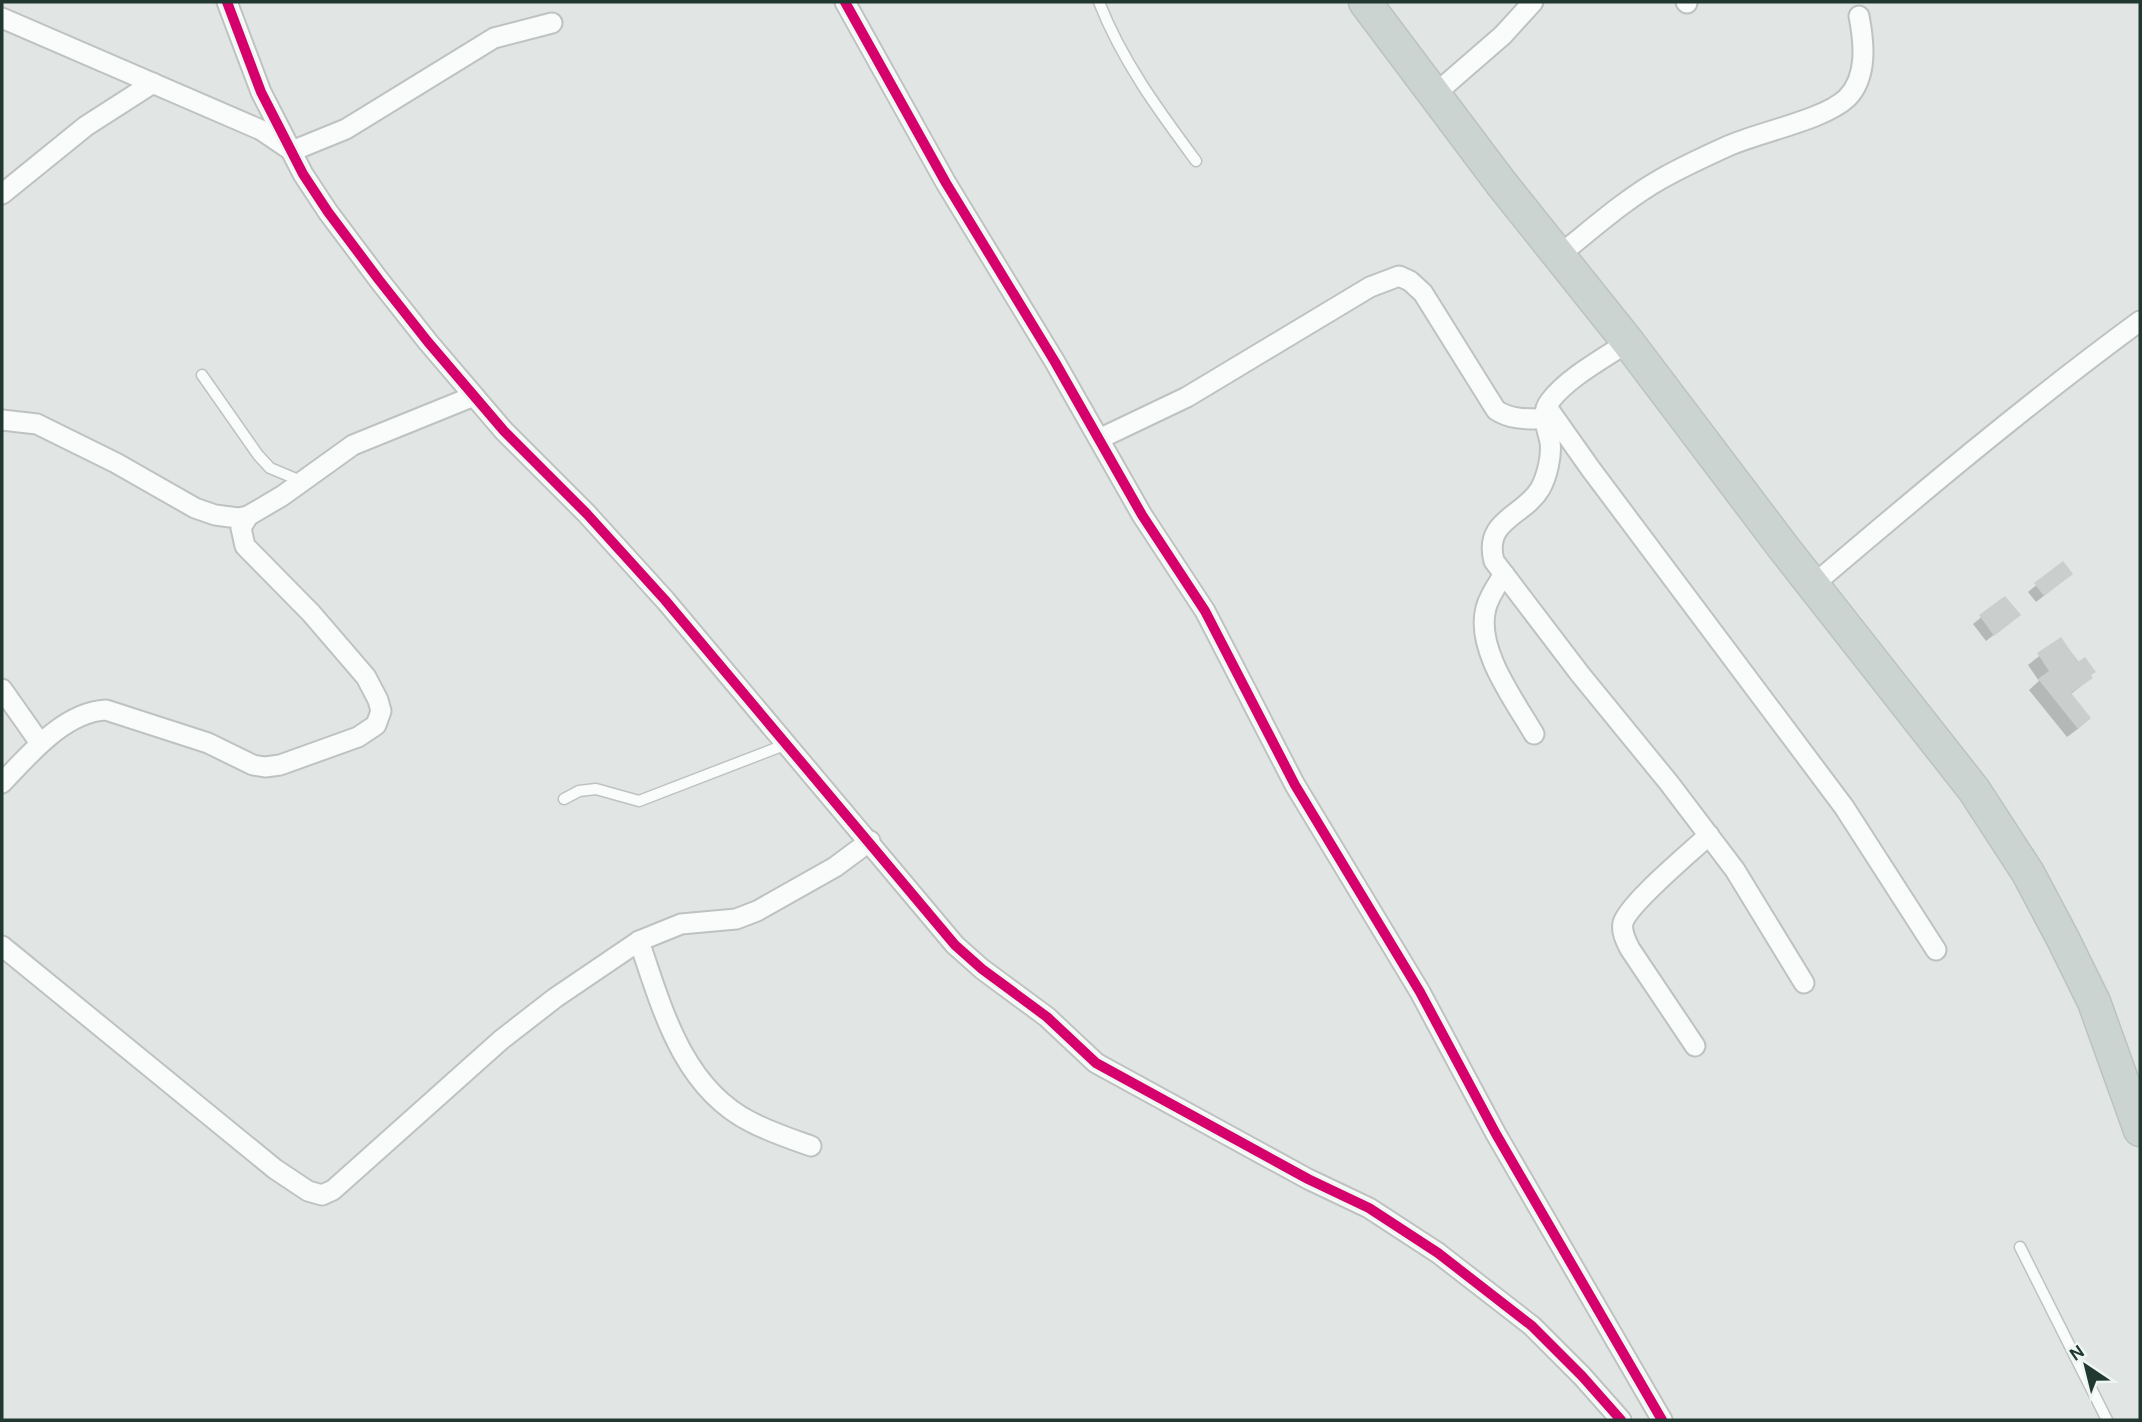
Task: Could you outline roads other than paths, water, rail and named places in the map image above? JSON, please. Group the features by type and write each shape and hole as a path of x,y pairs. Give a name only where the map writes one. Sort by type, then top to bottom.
{"main road":[{"path":"1365,2 1558,256 1628,342 1813,585 1975,790 2028,873 2094,1002 2140,1130"}],"street":[{"path":"227,2 261,92 303,174 328,212 412,321 505,431 587,514 788,744 956,945 982,969 1046,1017 1096,1063 1308,1180 1369,1208 1438,1252 1532,1326 1621,1420"},
{"path":"845,2 946,183 1142,515 1205,611 1295,785 1414,981 1496,1133 1662,1420"},
{"path":"1434,94 1503,35 1533,2"},
{"path":"1558,256 1660,180 1729,145 1793,124 1846,99 1853,89 1863,60 1859,16"},
{"path":"2,18 261,131 292,151"},
{"path":"292,151 346,129 494,38 552,23"},
{"path":"2,194 86,126 153,83"},
{"path":"1099,439 1187,397 1370,287 1399,276 1410,281 1423,293 1496,410 1504,416 1515,418 1546,413"},
{"path":"1813,585 1964,457 2140,321"},
{"path":"1628,342 1564,387 1546,413 1551,445 1544,480 1540,490 1501,525 1492,544 1494,561 1735,870 1804,983"},
{"path":"2,420 37,424 116,463 195,508 238,518 248,516 353,446 474,396"},
{"path":"1546,413 1844,807 1936,950"},
{"path":"2,783 40,743 92,710 106,710 208,743 254,765 265,767 280,765 358,737 376,725 381,711 366,677 311,613 245,546 241,528 248,516"},
{"path":"1504,574 1490,596 1483,630 1492,659 1534,734"},
{"path":"2,689 40,743"},
{"path":"1695,1046 1630,949 1623,932 1623,924 1629,912 1709,835"},
{"path":"2,946 275,1169 308,1191 322,1195 332,1191 501,1040 555,998 639,941 681,924 728,920 757,912 835,867 870,841"},
{"path":"639,941 674,1034 685,1057 709,1090 750,1122 811,1146"}],"lane":[{"path":"1099,2 1121,51 1144,91 1196,162"},
{"path":"202,375 270,468 301,481"},
{"path":"564,799 579,791 596,789 639,802 788,744"},
{"path":"2020,1247 2108,1420"}]}
